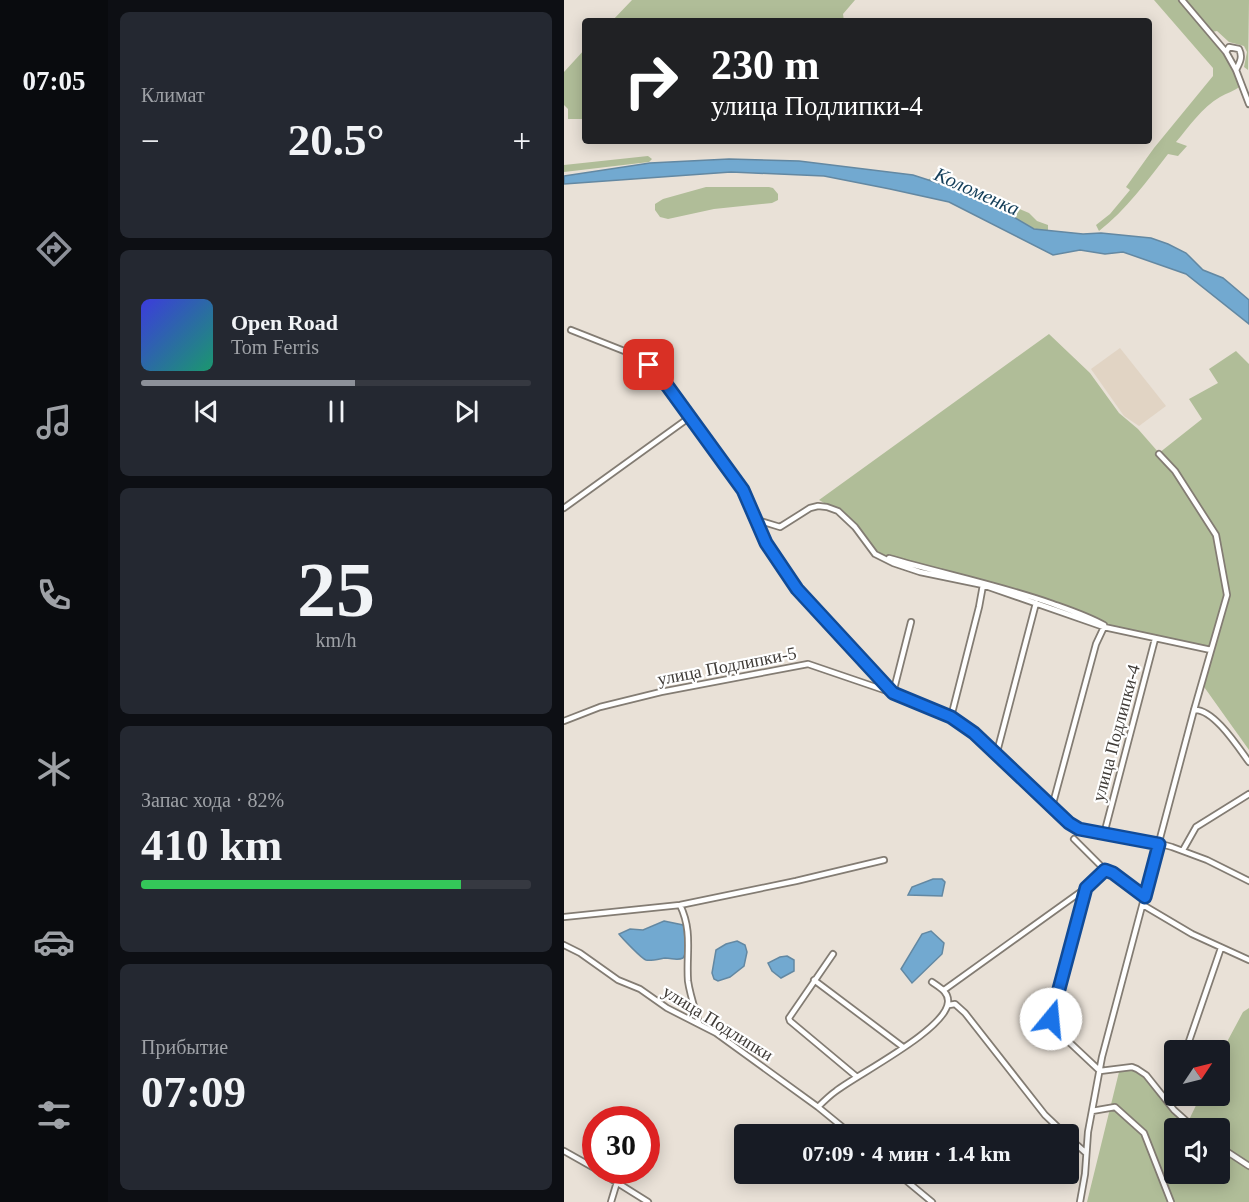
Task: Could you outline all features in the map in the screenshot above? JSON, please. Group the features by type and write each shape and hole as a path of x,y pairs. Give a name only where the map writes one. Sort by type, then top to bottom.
{"street":[{"path":"1182,0 1226,52 1236,70 1249,104"},
{"path":"1226,52 1229,47 1239,49 1241,61 1236,70"},
{"path":"571,330 642,358 666,384 743,490 766,543 797,589 893,693 951,717 974,733 997,752 1060,817 1079,829 1183,850 1249,881"},
{"path":"564,508 690,417"},
{"path":"1080,1202 1092,1111 1100,1071 1194,710 1227,595 1216,535 1175,471 1159,454"},
{"path":"757,520 780,527 810,508 827,507 838,511 855,527 875,554 893,563 920,572 983,585 1107,628 1211,650"},
{"path":"875,554 1033,597 1092,618 1107,628"},
{"path":"951,717 983,585"},
{"path":"997,752 1035,603"},
{"path":"893,693 911,622"},
{"path":"1052,807 1100,632 1107,628"},
{"name":"улица Подлипки-4","path":"1104,834 1155,639"},
{"name":"улица Подлипки-5","path":"564,720 600,707 661,692 808,664 893,693"},
{"path":"1194,710 1200,710 1212,717 1249,762"},
{"path":"1183,850 1196,827 1249,794"},
{"path":"1074,839 1105,870 1113,873 1145,897"},
{"path":"564,917 680,905 796,882 884,860"},
{"path":"944,990 1086,888 1105,870"},
{"path":"1086,888 1050,1023 1100,1071"},
{"path":"680,905 687,919 688,982 700,1023"},
{"path":"1143,905 1192,934 1249,960"},
{"name":"улица Подлипки","path":"564,945 580,953 618,980 640,989 667,1008 700,1023 839,1124"},
{"path":"1189,1040 1221,948"},
{"path":"833,954 789,1018 857,1077"},
{"path":"814,981 903,1047"},
{"path":"818,1107 836,1090 922,1035 941,1016 949,1005 948,997 944,990 932,982"},
{"path":"949,1005 955,1005 965,1013 1054,1124"},
{"path":"1100,1071 1132,1067 1137,1069 1146,1075 1164,1097"},
{"path":"1172,1106 1183,1118"},
{"path":"1092,1111 1114,1107 1141,1128 1171,1202"},
{"path":"1079,1147 1086,1153"},
{"path":"564,1151 582,1162"},
{"path":"1230,1154 1249,1166"},
{"path":"611,1202 616,1184"},
{"path":"620,1184 648,1202"},
{"path":"910,1184 932,1202"}],"shaded area":[{"path":"1120,348 1166,406 1139,426 1124,416 1091,369"}],"green space":[{"path":"632,0 855,0 843,14 844,18 615,18"},
{"path":"1154,0 1181,0 1224,51 1237,73 1241,86 1213,101 1202,112 1176,142 1187,146 1178,156 1168,154 1127,205 1099,231 1096,225 1110,214 1130,190 1126,187 1154,148 1213,76 1213,68"},
{"path":"1184,0 1249,0 1248,70 1244,67 1247,52 1244,46 1229,42 1217,31 1212,32"},
{"path":"582,52 582,119 568,119 568,109 564,105 564,72"},
{"path":"648,156 652,159 649,162 564,172 564,165"},
{"path":"936,174 1029,213 1037,221 1048,225 1048,231 1034,229 1009,215 928,180"},
{"path":"706,187 769,187 778,194 778,200 772,203 714,209 668,219 660,217 655,210 655,204 663,199"},
{"path":"1049,334 1090,373 1119,413 1138,429 1159,453 1202,419 1189,399 1218,383 1209,369 1236,351 1249,364 1249,750 1202,684 1211,650 1128,633 983,585 920,572 874,551 838,511 819,500"},
{"path":"1249,1008 1249,1202 1087,1202 1119,1072 1124,1068 1137,1069 1164,1097 1164,1106 1173,1106 1184,1118 1164,1118 1164,1184 1230,1184 1230,1118 1190,1118 1196,1106 1230,1106 1230,1040 1228,1040 1243,1012"}],"water":[{"path":"729,159 799,161 913,175 978,196 1034,229 1151,238 1186,253 1203,270 1223,278 1249,300 1249,324 1186,274 1123,252 1105,254 1080,250 1053,255 949,202 890,189 824,176 731,172 564,184 564,176 650,163"},
{"path":"933,879 942,879 945,882 942,896 908,895 912,887"},
{"path":"664,921 683,925 686,952 683,958 646,960 619,934 630,929 643,930"},
{"path":"931,931 944,943 942,954 912,983 901,969 922,934"},
{"path":"737,941 745,945 747,952 744,966 730,977 718,981 714,979 712,973 716,950"},
{"path":"787,956 794,960 794,971 781,978 772,971 768,963"}],"route":[{"path":"649,365 666,384 743,490 766,543 797,589 893,693 951,717 974,733 997,752 1060,817 1079,829 1159,844 1145,897 1113,873 1105,870 1086,888 1051,1019"}],"water label":[{"name":"Коломенка","path":"977,191"}]}
